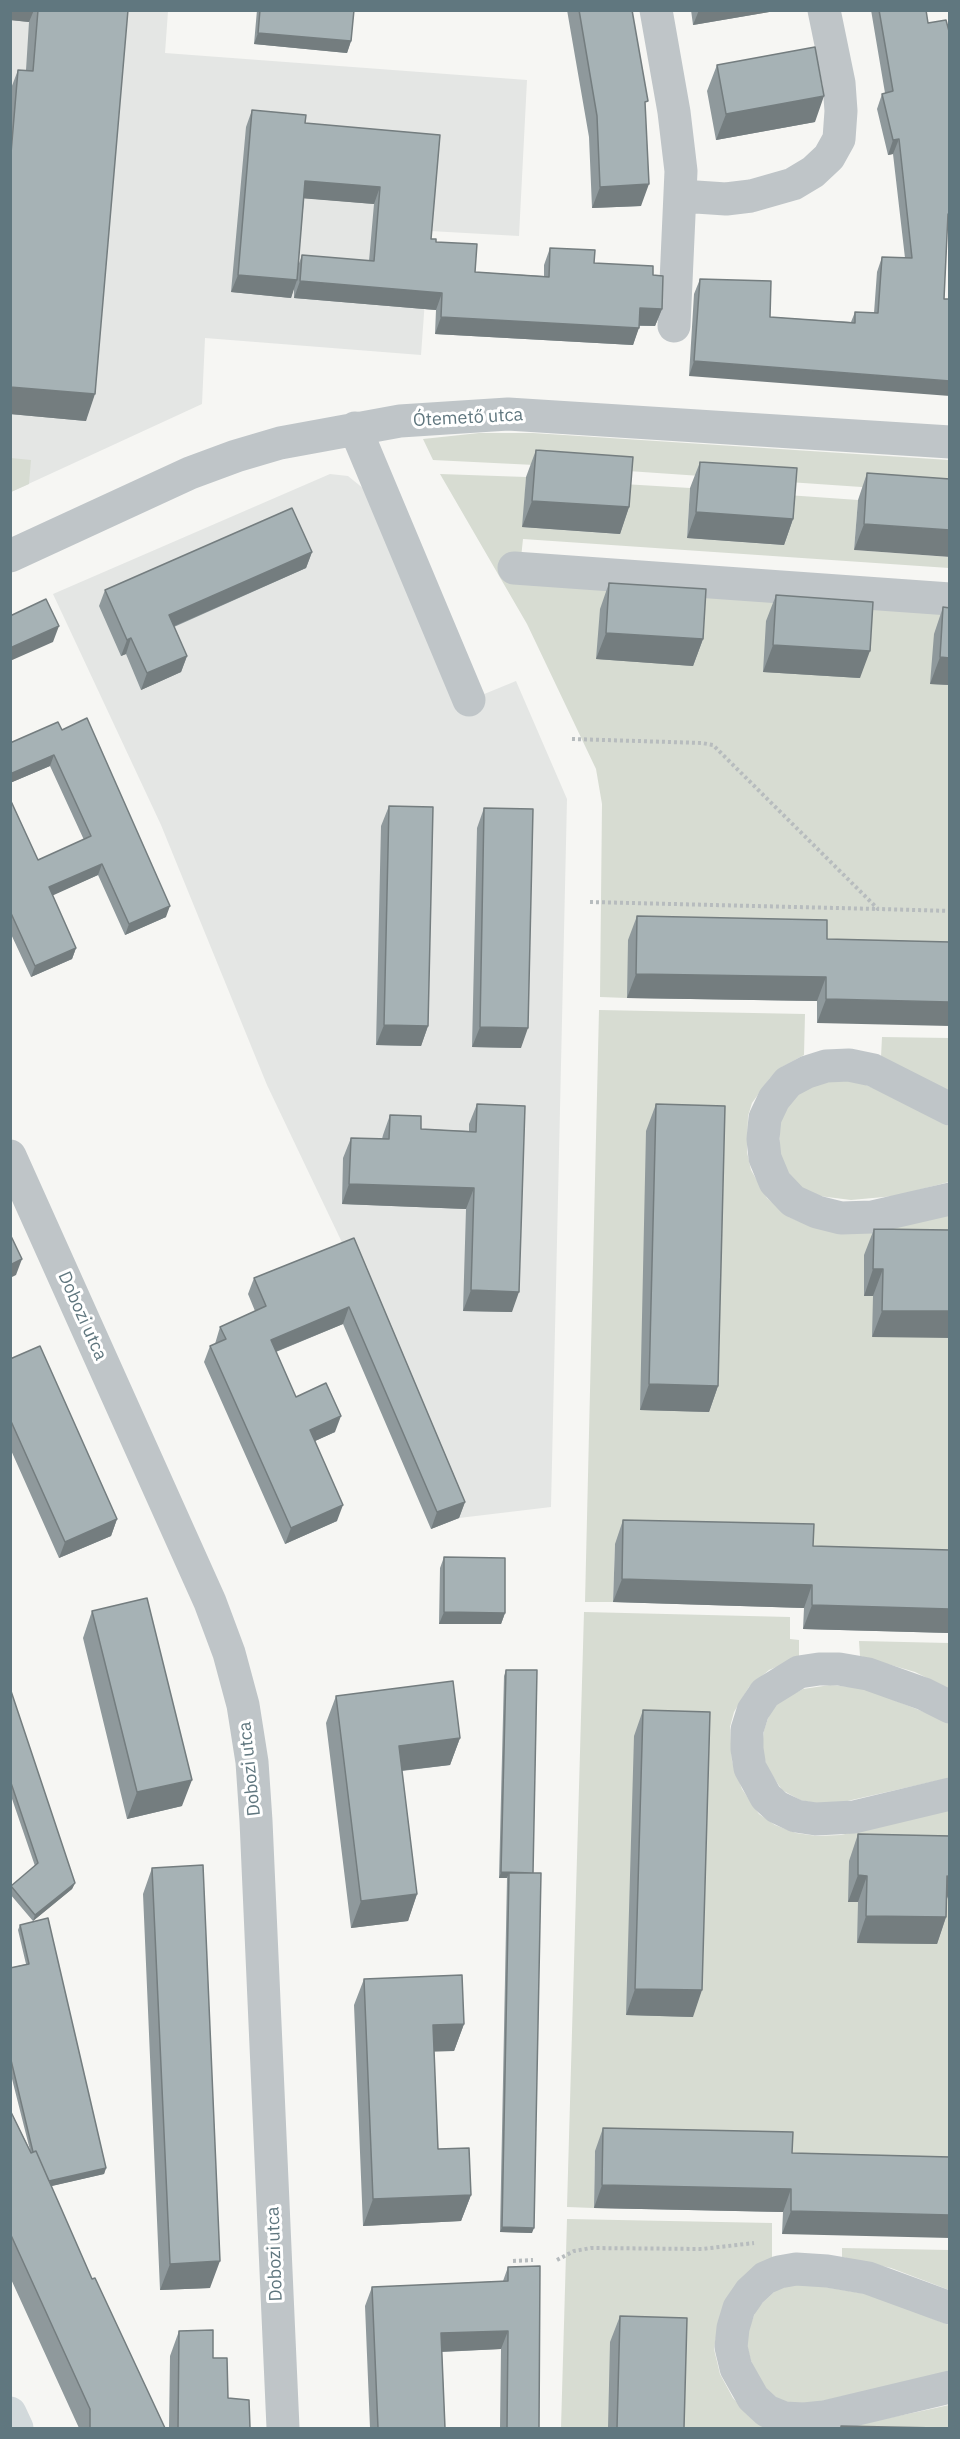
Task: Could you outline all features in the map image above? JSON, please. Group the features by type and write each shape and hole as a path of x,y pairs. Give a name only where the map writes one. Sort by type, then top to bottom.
{"main road":[{"path":"10,2413 17,2428"}],"street":[{"path":"656,10 680,147 681,196 674,326"},
{"path":"681,196 726,199 751,196 793,184 813,172 829,157 839,139 841,111 839,83 824,10"},
{"name":"Ótemető utca","path":"10,556 190,473 227,459 280,443 400,421 508,414 950,442"},
{"path":"355,428 469,700"},
{"path":"514,568 950,599"},
{"path":"950,1109 873,1070 849,1065 826,1066 807,1072 788,1083 774,1099 765,1118 763,1139 765,1158 776,1182 793,1201 817,1212 841,1218 872,1217 950,1198"},
{"name":"Dobozi utca","path":"10,1156 210,1602 229,1653 243,1705 252,1762 255,1801 283,2428"},
{"path":"950,1707 924,1694 868,1674 839,1669 799,1672 765,1693 753,1711 747,1730 747,1749 750,1768 766,1797 777,1807 796,1816 816,1819 854,1816 950,1794"},
{"path":"950,2308 868,2278 827,2271 796,2269 765,2278 750,2292 739,2308 733,2328 731,2347 736,2368 753,2398 767,2411 784,2418 824,2417 950,2387"}],"path":[{"path":"572,739 713,745 878,909"},
{"path":"590,902 950,911"},
{"path":"557,2260 574,2251 591,2248 702,2249 765,2242"},
{"path":"513,2261 533,2260"}],"shaded area":[{"path":"10,11 168,11 165,53 527,80 519,236 430,231 421,355 205,338 202,404 11,492"},
{"path":"479,433 533,433 949,460 949,493 433,460 423,439"},
{"path":"11,458 31,460 29,484 11,492"},
{"path":"330,474 348,476 364,489 455,706 516,681 567,799 551,1507 459,1518 348,1255 267,1085 161,825 53,594"},
{"path":"440,474 526,477 523,527 619,534 623,484 690,488 687,538 783,545 787,495 858,500 854,550 949,557 949,568 523,539 521,558 949,609 949,966 627,998 600,997 602,804 596,769 527,624"},
{"path":"599,1010 805,1014 804,1055 782,1067 770,1078 752,1103 748,1116 747,1152 751,1170 767,1198 789,1217 815,1228 949,1214 949,1574 615,1544 613,1602 585,1602"},
{"path":"882,1037 949,1038 949,1092 881,1057"},
{"path":"839,1079 879,1090 949,1126 949,1182 895,1196 851,1200 819,1196 802,1188 786,1170 779,1153 780,1122 789,1103 806,1087"},
{"path":"584,1612 790,1617 790,1639 799,1640 799,1658 769,1670 749,1687 734,1712 730,1727 732,1761 742,1789 759,1814 775,1825 796,1833 817,1836 841,1835 949,1809 949,2180 595,2151 594,2208 567,2207"},
{"path":"859,1641 949,1643 949,1689 915,1672 860,1656"},
{"path":"830,1685 863,1688 949,1723 949,1778 843,1802 820,1804 800,1800 782,1790 767,1768 762,1748 764,1730 771,1710 779,1701 803,1689"},
{"path":"567,2219 772,2223 772,2258 719,2320 714,2349 720,2374 733,2398 742,2408 770,2428 561,2428"},
{"path":"842,2248 949,2250 949,2290 891,2268 842,2257"},
{"path":"802,2283 872,2295 949,2325 949,2372 805,2405 784,2402 774,2396 764,2386 753,2368 747,2346 747,2333 757,2308 777,2289"},
{"path":"949,2405 949,2428 841,2428 931,2409"}],"building":[{"path":"38,10 128,10 95,394 10,387 10,165 18,70 33,71"},
{"path":"260,10 354,10 351,41 258,33"},
{"path":"579,10 632,10 648,101 645,102 649,184 600,187 597,116"},
{"path":"879,10 926,10 928,23 946,20 950,35 950,214 948,214 944,299 950,299 950,381 694,361 700,279 771,281 770,317 855,323 855,312 878,313 882,257 912,258 899,139 893,140 882,94 893,91"},
{"path":"815,47 824,96 726,114 717,65"},
{"path":"252,110 306,115 305,123 440,135 431,239 436,239 436,242 477,244 475,272 549,277 550,248 595,250 594,263 653,266 653,275 663,276 662,309 640,308 639,328 441,317 442,293 300,281 302,255 374,261 380,187 305,181 297,280 238,275"},
{"path":"536,450 633,457 629,507 532,501"},
{"path":"700,462 797,468 793,519 696,512"},
{"path":"867,473 950,479 950,530 864,524"},
{"path":"292,508 312,552 169,615 187,656 147,673 131,638 127,640 105,590"},
{"path":"609,583 706,589 703,639 606,633"},
{"path":"776,595 873,602 870,651 773,645"},
{"path":"46,599 59,626 10,648 10,616"},
{"path":"943,607 950,608 950,658 940,657"},
{"path":"87,718 170,906 129,924 102,864 49,887 76,948 35,966 10,911 10,799 38,860 91,836 54,755 10,774 10,743 58,722 62,730"},
{"path":"389,806 433,807 428,1026 384,1025"},
{"path":"484,808 533,809 528,1028 480,1027"},
{"path":"637,916 827,920 827,939 950,942 950,1002 826,999 826,977 636,974"},
{"path":"477,1104 525,1106 519,1292 471,1290 474,1188 349,1184 351,1138 389,1139 390,1115 421,1116 421,1129 476,1132"},
{"path":"656,1104 725,1106 718,1386 649,1384"},
{"path":"874,1229 950,1230 950,1311 882,1311 883,1269 873,1269"},
{"path":"10,1234 22,1259 10,1265"},
{"path":"354,1238 465,1502 437,1512 349,1307 271,1340 296,1397 326,1383 341,1416 310,1430 343,1505 291,1528 210,1346 226,1339 220,1327 266,1306 254,1278"},
{"path":"40,1346 117,1519 65,1542 10,1419 10,1359"},
{"path":"623,1520 814,1524 813,1546 950,1550 950,1609 812,1605 812,1585 622,1579"},
{"path":"444,1557 505,1558 505,1613 444,1612"},
{"path":"147,1598 192,1780 137,1792 92,1611"},
{"path":"506,1670 537,1670 533,1873 501,1872"},
{"path":"453,1681 460,1738 399,1746 417,1894 361,1901 336,1696"},
{"path":"10,1688 75,1883 35,1915 11,1886 38,1863 10,1780"},
{"path":"643,1710 710,1712 702,1990 635,1989"},
{"path":"858,1834 950,1836 950,1877 947,1876 946,1917 866,1916 867,1876 858,1875"},
{"path":"203,1865 220,2261 170,2264 152,1868"},
{"path":"509,1873 541,1873 534,2228 502,2227"},
{"path":"48,1918 106,2168 49,2181 36,2151 33,2152 10,2056 10,1968 29,1964 20,1925"},
{"path":"462,1975 464,2024 433,2025 438,2149 469,2148 471,2195 373,2199 364,1979"},
{"path":"10,2110 31,2153 36,2151 92,2279 95,2278 165,2428 90,2428 90,2409 10,2233"},
{"path":"603,2128 793,2132 792,2153 950,2157 950,2215 791,2211 791,2189 602,2185"},
{"path":"540,2266 539,2428 507,2428 508,2331 441,2333 445,2428 378,2428 372,2287 508,2281 508,2267"},
{"path":"620,2316 687,2318 684,2428 617,2428"},
{"path":"213,2330 213,2358 227,2358 228,2398 249,2400 250,2428 178,2428 179,2331"},
{"path":"841,2426 939,2428 841,2428"}]}
